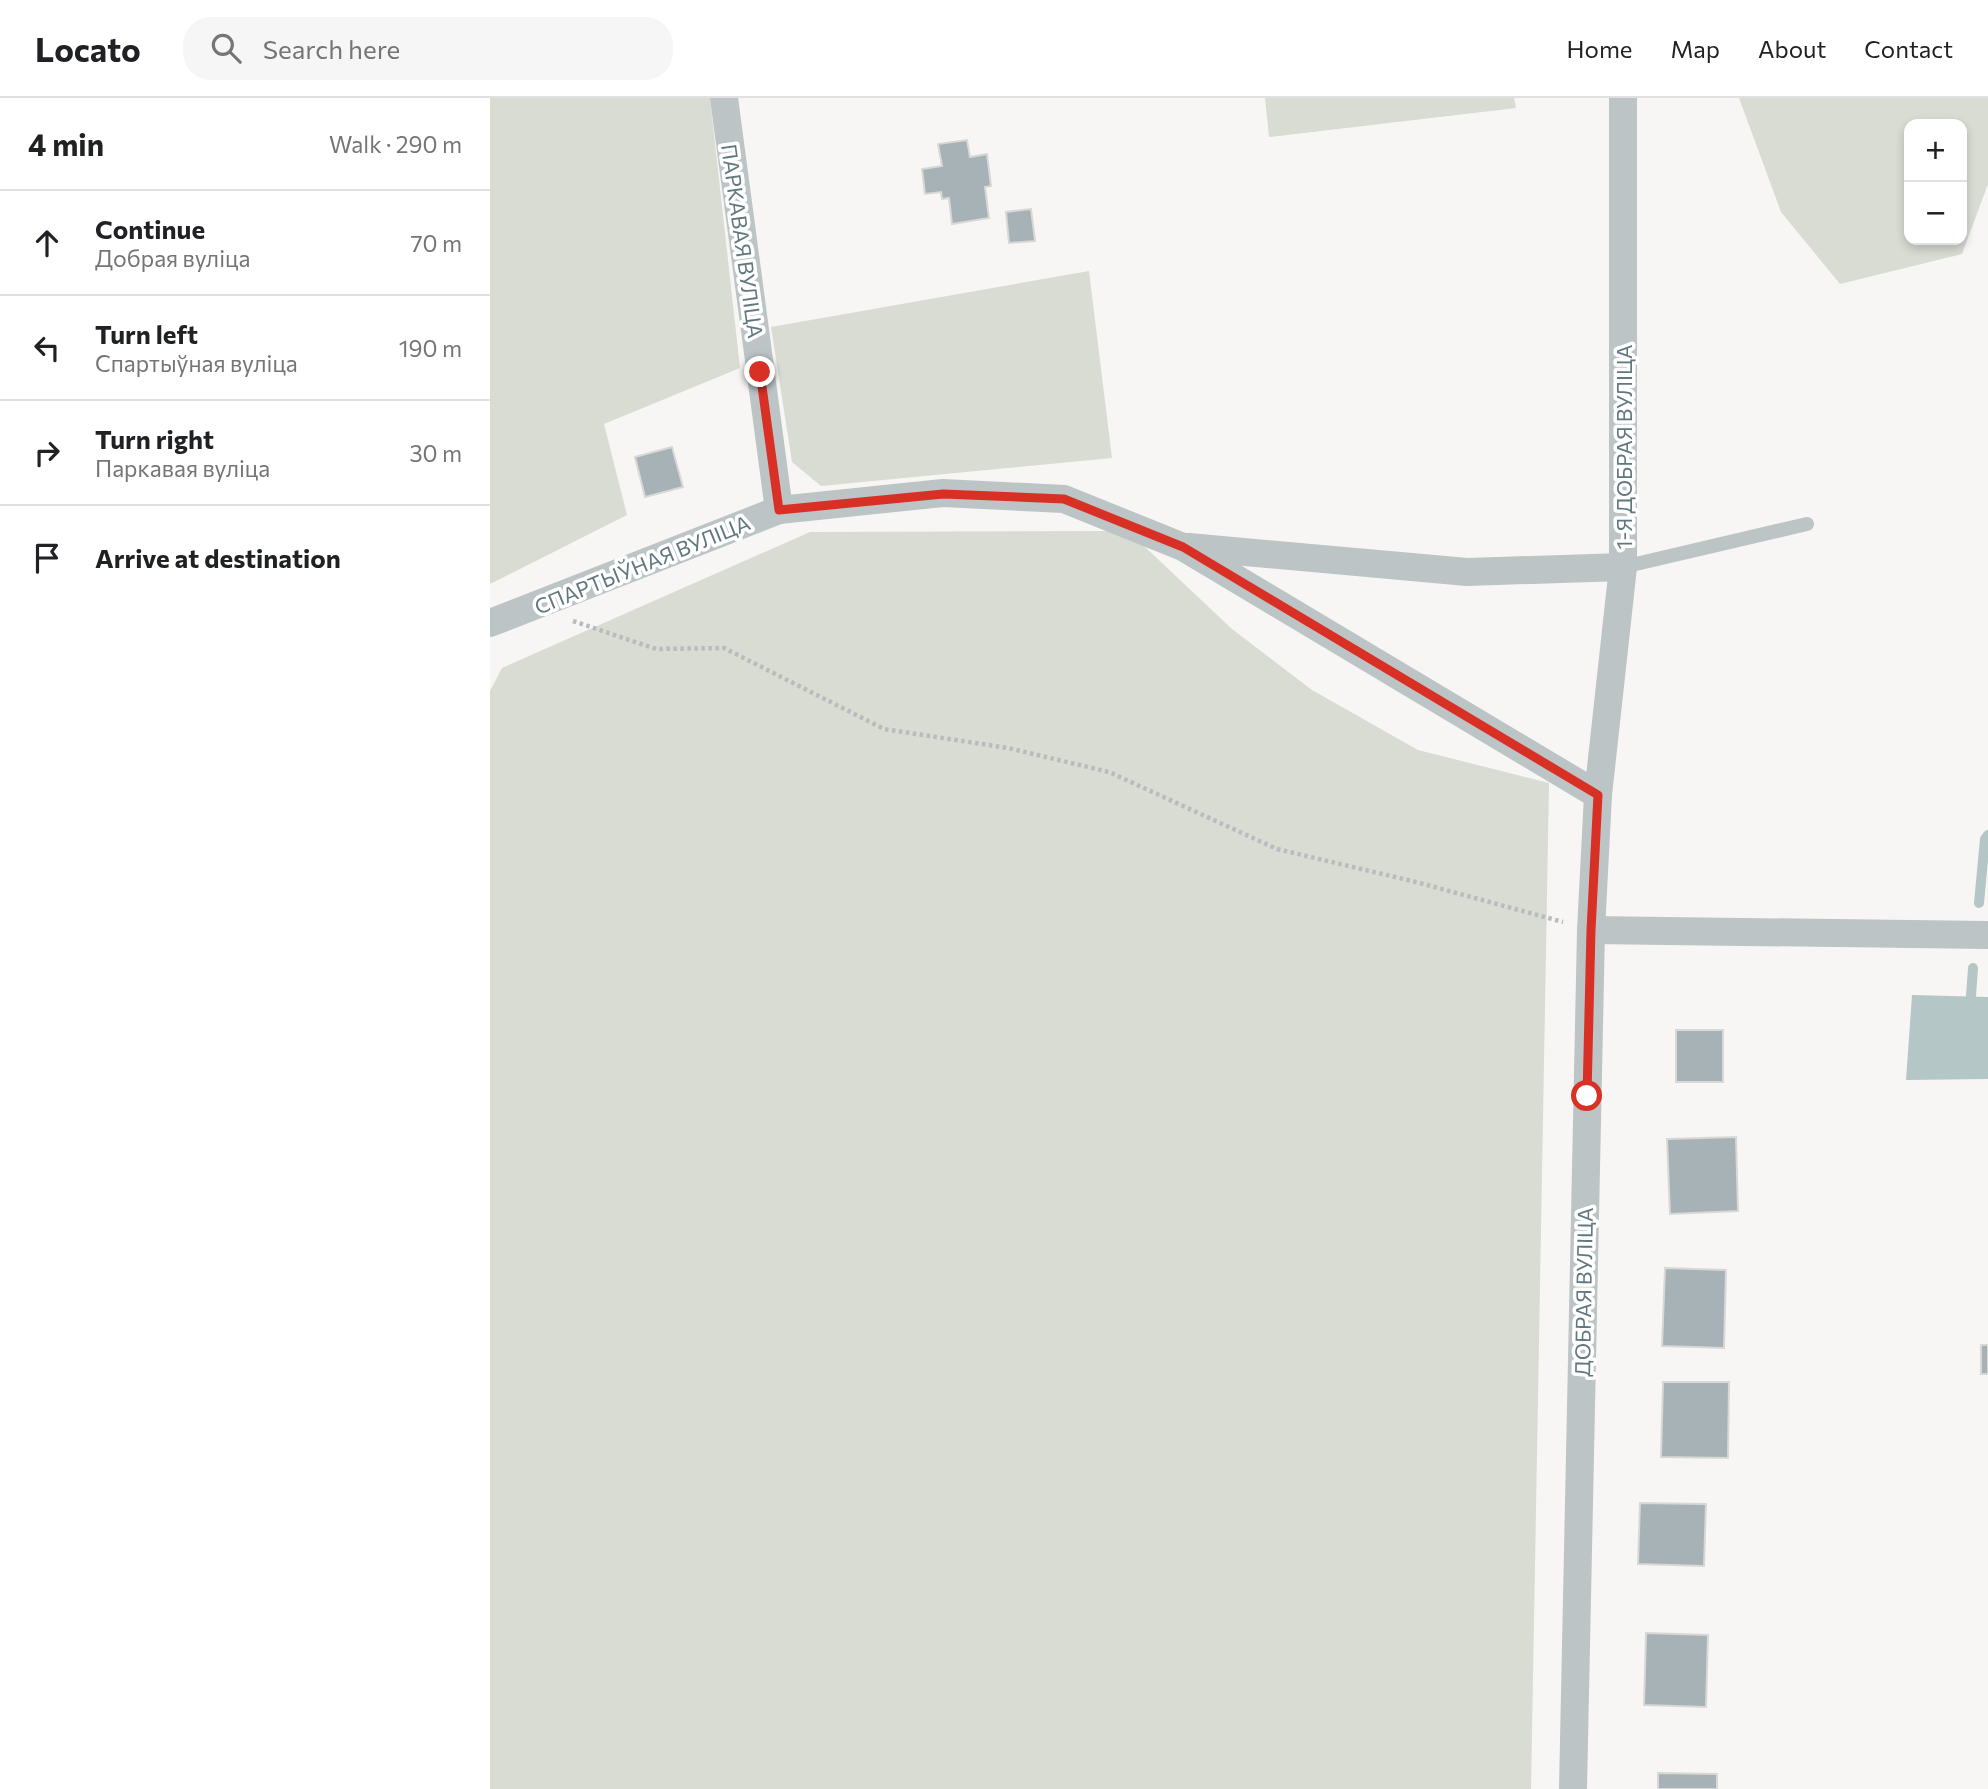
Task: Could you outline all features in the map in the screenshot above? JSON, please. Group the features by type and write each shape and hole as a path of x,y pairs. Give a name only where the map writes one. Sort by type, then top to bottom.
{"street":[{"name":"ПАРКАВАЯ ВУЛІЦА","path":"724,98 779,510"},
{"name":"1-Я ДОБРАЯ ВУЛІЦА","path":"1598,795 1623,567 1629,102"},
{"name":"СПАРТЫЎНАЯ ВУЛІЦА","path":"490,623 779,510 943,494 1064,499 1183,547 1598,795"},
{"path":"1183,547 1467,572 1623,567"},
{"name":"ДОБРАЯ ВУЛІЦА","path":"1573,1789 1591,930 1598,795"},
{"path":"1591,930 1988,934"}],"lane":[{"path":"1623,567 1807,524"}],"path":[{"path":"532,608 656,649 724,648 884,729 1008,748 1110,772 1277,849 1416,882 1591,930"}],"shaded area":[{"path":"490,98 710,98 740,368 604,424 627,515 490,584"},
{"path":"1265,98 1514,98 1516,108 1269,137"},
{"path":"1739,98 1988,98 1988,184 1967,241 1967,119 1904,119 1904,245 1965,245 1962,254 1840,284 1781,212"},
{"path":"1089,271 1112,458 821,486 792,462 771,327"},
{"path":"1128,531 1232,629 1312,690 1418,750 1549,783 1531,1789 490,1789 490,691 502,668 810,532"},
{"path":"1912,995 1988,997 1988,1079 1906,1080"}],"building":[{"path":"967,140 970,157 987,154 991,186 985,187 989,218 952,224 949,198 942,199 941,192 925,194 922,169 942,166 938,144"},
{"path":"1031,209 1035,241 1009,243 1006,212"},
{"path":"672,447 683,487 645,497 635,457"},
{"path":"1676,1030 1723,1030 1723,1082 1676,1082"},
{"path":"1736,1137 1738,1211 1670,1214 1667,1139"},
{"path":"1665,1268 1726,1270 1724,1348 1662,1346"},
{"path":"1981,1345 1988,1345 1988,1374 1981,1374"},
{"path":"1663,1382 1729,1382 1728,1458 1661,1457"},
{"path":"1640,1503 1706,1504 1704,1566 1638,1564"},
{"path":"1646,1633 1708,1635 1706,1707 1644,1705"},
{"path":"1658,1773 1717,1774 1717,1789 1658,1789"}],"waterway":[{"path":"1979,903 1985,839 1988,835"},
{"path":"1971,996 1973,968"}],"route":[{"path":"760,372 779,510 943,494 1064,499 1183,547 1598,795 1587,1096"}]}
